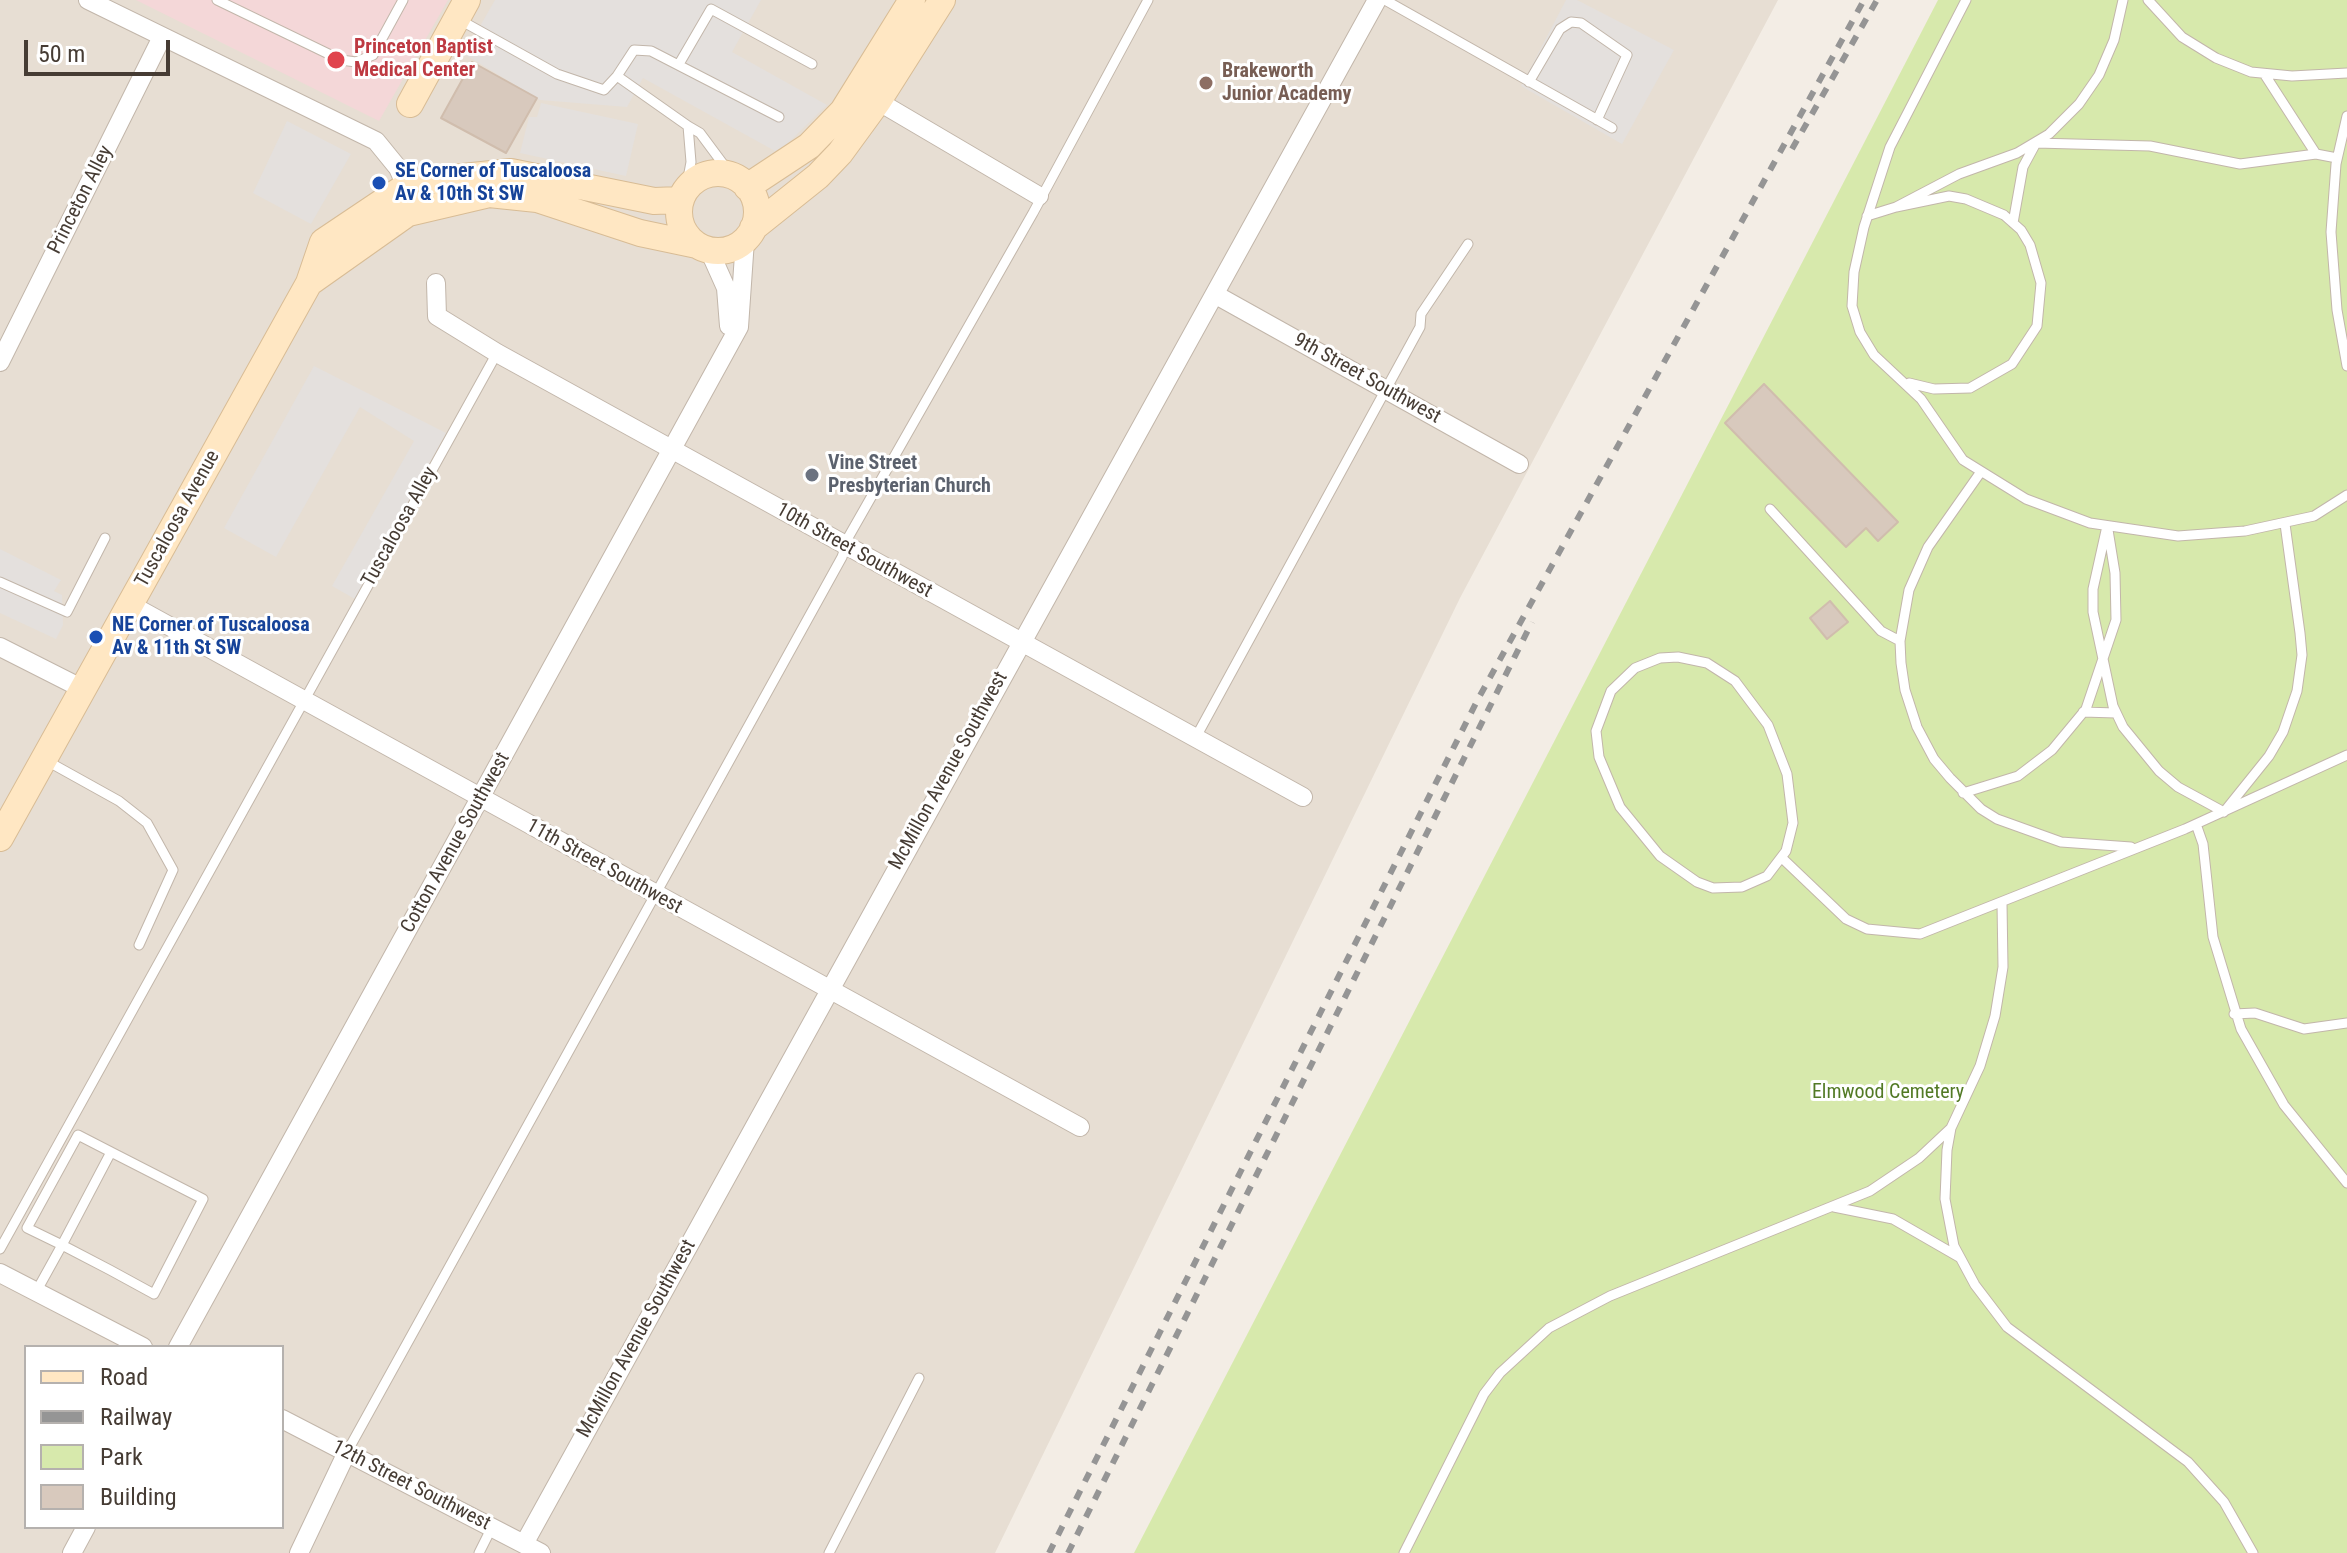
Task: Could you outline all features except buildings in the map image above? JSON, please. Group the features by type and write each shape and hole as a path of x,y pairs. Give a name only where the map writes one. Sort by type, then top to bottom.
{"street":[{"path":"88,0 376,141 398,168 411,199"},
{"path":"411,199 424,181 511,172 654,201 683,195 707,175 740,181 809,146 868,96 912,0"},
{"path":"411,199 489,194 537,199 640,233 703,248 735,247 818,176 868,96 942,0"},
{"name":"McMillon Avenue Southwest","path":"532,1548 828,988 1216,295 1377,0"},
{"path":"410,104 462,9"},
{"name":"Princeton Alley","path":"0,362 162,37"},
{"path":"868,96 1039,196"},
{"path":"740,181 756,204 749,234"},
{"path":"683,195 681,226 703,248 726,288 732,337"},
{"name":"Tuscaloosa Avenue","path":"0,838 309,283 323,242 411,199"},
{"name":"Cotton Avenue Southwest","path":"179,1345 739,327 749,234"},
{"name":"10th Street Southwest","path":"436,283 437,316 497,353 1303,797"},
{"name":"9th Street Southwest","path":"1216,295 1519,464"},
{"name":"11th Street Southwest","path":"131,605 653,895 1080,1127"},
{"path":"0,647 83,689"},
{"path":"0,1273 139,1345"},
{"name":"12th Street Southwest","path":"284,1420 532,1548"},
{"path":"299,1553 347,1452"},
{"path":"72,1553 85,1529"}],"lane":[{"path":"217,0 341,60 356,62 373,55 403,0"},
{"path":"347,1452 1148,0"},
{"path":"1385,0 1612,128"},
{"path":"1966,0 1890,147 1867,216 1852,291 1855,318 1874,355 1921,399 1952,448 1980,473 2026,499 2107,526 2178,536 2234,533 2314,516 2346,497"},
{"path":"1896,207 1959,174 2036,143 2072,111 2099,75 2114,40 2123,0"},
{"path":"2148,0 2169,25 2198,48 2235,66 2265,75 2347,73"},
{"path":"462,9 557,74 604,90 634,50 651,51 779,117"},
{"path":"679,64 711,9 812,64"},
{"path":"1529,82 1560,29 1571,22 1581,23 1627,55 1597,120"},
{"path":"2265,75 2316,154"},
{"path":"617,76 700,133 740,181"},
{"path":"2347,116 2331,198 2337,310 2347,366"},
{"path":"683,195 691,162 688,126"},
{"path":"2036,143 2150,146 2240,164 2316,154 2337,158"},
{"path":"2013,223 2023,167 2036,143"},
{"path":"1867,216 1929,198 1958,197 1982,204 2013,223 2035,256 2041,283 2037,326 2022,352 1998,374 1970,388 1934,389 1905,382"},
{"path":"1196,737 1420,327 1421,314 1468,244"},
{"name":"Tuscaloosa Alley","path":"0,1249 497,353"},
{"path":"1980,473 1941,525 1917,569 1900,641 1905,690 1917,727 1934,759 1963,793 1997,819 2037,836 2086,846 2141,846"},
{"path":"1770,509 1881,631 1900,641"},
{"path":"2224,812 2269,756 2283,732 2297,691 2302,655 2285,524"},
{"path":"2107,526 2093,589 2095,632 2116,713 2159,771 2178,787 2224,812"},
{"path":"1963,793 2018,776 2052,750 2083,712 2102,667 2117,608 2107,526"},
{"path":"0,582 67,612 105,538"},
{"path":"1678,657 1707,663 1735,681 1768,725 1787,774 1793,823 1792,837 1782,858 1767,876 1755,883 1713,888 1681,872 1645,842 1612,791 1596,745 1605,702 1622,678 1649,661 1678,657"},
{"path":"2083,712 2116,713"},
{"path":"1782,858 1846,919 1867,929 1895,935 1920,934 2196,824 2347,755"},
{"path":"44,760 116,798 147,823 173,870 139,945"},
{"path":"2196,824 2203,844 2208,913 2234,1014 2259,1067 2284,1105 2347,1183"},
{"path":"2002,903 2003,967 1995,1016 1980,1066 1951,1128 1945,1199 1948,1224 1959,1257 1985,1302 2007,1327 2188,1462 2224,1502 2253,1553"},
{"path":"2234,1014 2255,1013 2304,1029 2347,1023"},
{"path":"1404,1553 1484,1394 1500,1373 1549,1328 1610,1296 1831,1207 1895,1177 1951,1128"},
{"path":"78,1135 111,1152 203,1199 154,1294 27,1228 78,1135"},
{"path":"36,1292 111,1152"},
{"path":"1831,1207 1866,1211 1893,1219 1959,1257"},
{"path":"829,1553 919,1378"},
{"path":"479,1553 492,1527"}],"shaded area":[{"path":"0,0 1778,0 1460,598 995,1553 0,1553"},
{"name":"Princeton Baptist Medical Center","path":"136,0 448,0 379,121"},
{"path":"495,0 761,0 732,52 827,105 785,146 775,151 643,78 627,107 540,100 464,54"},
{"path":"1566,0 1577,0 1674,50 1622,144 1521,86"},
{"path":"541,103 638,124 626,176 520,153 529,117 537,117"},
{"path":"287,121 351,154 311,224 253,193"},
{"path":"314,366 446,433 355,599 332,586 414,441 360,407 276,557 224,528"},
{"path":"0,549 61,580 54,591 62,595 63,625 56,639 0,613"}],"green space":[{"name":"Elmwood Cemetery","path":"1938,0 2347,0 2347,1553 1134,1553"}],"railway":[{"path":"1049,1553 1477,701 1864,0"},
{"path":"1792,149 1877,0"},
{"path":"1068,1553 1532,622"}],"place":[{"name":"Princeton Baptist Medical Center","path":"336,60"},
{"name":"Brakeworth Junior Academy","path":"1206,83"},
{"name":"SE Corner of Tuscaloosa Av & 10th St SW","path":"379,183"},
{"name":"Vine Street Presbyterian Church","path":"812,475"},
{"name":"NE Corner of Tuscaloosa Av & 11th St SW","path":"96,637"}]}
